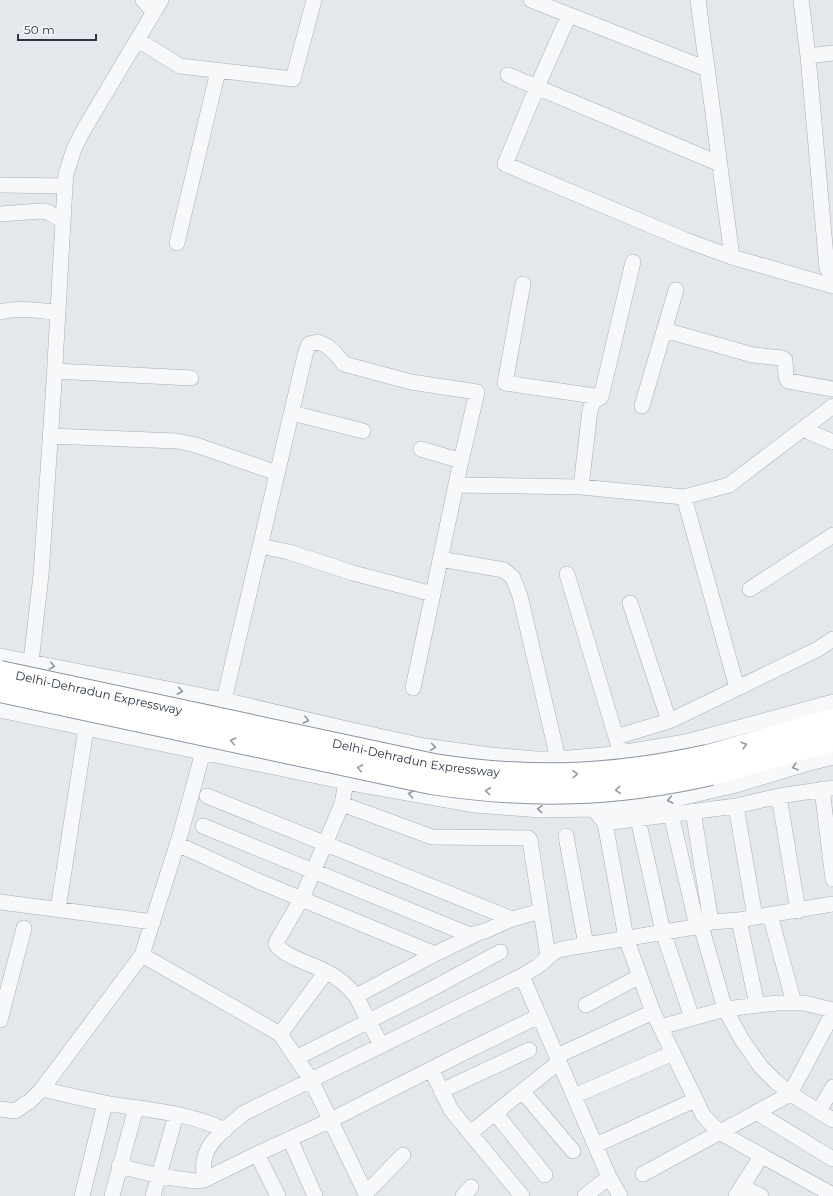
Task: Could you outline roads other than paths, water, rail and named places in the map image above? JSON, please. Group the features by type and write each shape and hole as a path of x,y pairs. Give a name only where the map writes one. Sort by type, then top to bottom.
{"highway":[{"name":"Delhi-Dehradun Expressway","path":"0,672 434,765 504,773 569,775 649,767 707,756 833,720"},
{"name":"Delhi-Dehradun Expressway","path":"0,691 431,783 496,792 562,794 652,786 711,774 833,740"}],"street":[{"path":"31,662 41,575 55,371 66,174 77,143 158,6 142,0"},
{"path":"138,40 180,66 293,79 314,0"},
{"path":"531,0 565,9 707,69"},
{"path":"698,0 732,257"},
{"path":"801,0 808,56 827,268 833,277"},
{"path":"565,9 537,87 505,164 688,241 732,257 833,286"},
{"path":"808,56 833,53"},
{"path":"177,242 218,71"},
{"path":"508,75 720,164"},
{"path":"0,185 65,186"},
{"path":"0,214 41,211 48,212 63,221"},
{"path":"580,487 590,410 593,402 601,397 633,262"},
{"path":"523,284 505,383 601,397"},
{"path":"642,406 676,290"},
{"path":"0,312 20,310 58,312"},
{"path":"664,330 753,356 782,358 785,360 786,377 788,381 833,389"},
{"path":"0,1110 15,1111 30,1102 42,1089 142,955 177,844 203,752 224,700 309,344 318,342 334,352 344,364 411,382 477,392 413,688"},
{"path":"55,371 191,378"},
{"path":"456,485 580,487 684,497 729,485 833,406"},
{"path":"292,412 363,431"},
{"path":"803,429 833,442"},
{"path":"50,436 177,441 196,445 278,474"},
{"path":"421,449 461,461"},
{"path":"684,497 737,688"},
{"path":"750,589 833,535"},
{"path":"260,546 289,552 352,573 433,594"},
{"path":"440,559 504,570 513,578 520,596 558,759"},
{"path":"567,574 620,753"},
{"path":"630,603 669,721"},
{"path":"616,737 669,721 818,649 833,639"},
{"path":"0,656 224,700 424,746 490,755 558,759 620,753 686,742 833,702"},
{"path":"0,710 346,782 475,805 541,810 594,809 667,801 736,785 802,765 833,758"},
{"path":"58,910 86,728"},
{"path":"346,782 342,804 314,871 302,898 276,944 283,952 326,972 344,984 356,996 381,1045"},
{"path":"605,823 736,806 779,796 827,788 833,879"},
{"path":"207,796 512,919"},
{"path":"779,796 798,911"},
{"path":"342,804 432,837 528,838 530,840 548,956"},
{"path":"736,806 754,917"},
{"path":"594,809 605,823 626,938 653,1012 703,1115 719,1132 833,1195"},
{"path":"694,812 703,925"},
{"path":"672,814 725,1009 742,1040 761,1067 789,1093 833,1120"},
{"path":"638,819 663,932 692,1018"},
{"path":"203,826 470,935 476,934"},
{"path":"566,836 586,945"},
{"path":"177,844 258,881 435,954"},
{"path":"0,902 153,922"},
{"path":"204,1180 204,1162 209,1148 224,1130 244,1113 522,976 538,966 554,952 562,949 833,904"},
{"path":"356,996 476,934 512,919 541,911"},
{"path":"770,915 794,1003"},
{"path":"739,920 757,1005"},
{"path":"0,1020 24,928"},
{"path":"296,1058 424,994 500,952"},
{"path":"142,955 280,1034 311,1080 366,1194 403,1155"},
{"path":"280,1034 326,972"},
{"path":"522,976 609,1177 620,1196"},
{"path":"586,1005 640,976"},
{"path":"660,1027 725,1009 777,1003 804,1003 833,1010"},
{"path":"470,1133 496,1114 558,1059 653,1012"},
{"path":"643,1174 789,1093 833,1014"},
{"path":"119,1166 159,1176 195,1181 204,1180 331,1120 430,1069 539,1016"},
{"path":"442,1091 529,1050"},
{"path":"574,1096 673,1053"},
{"path":"430,1069 451,1110 522,1196"},
{"path":"820,1111 833,1087"},
{"path":"42,1089 105,1103 176,1114 207,1122 224,1130"},
{"path":"522,1092 573,1151"},
{"path":"596,1146 695,1100"},
{"path":"82,1196 105,1103"},
{"path":"112,1196 136,1108"},
{"path":"756,1112 833,1159"},
{"path":"153,1196 176,1114"},
{"path":"496,1114 545,1175"},
{"path":"290,1139 315,1196"},
{"path":"257,1154 278,1196"},
{"path":"761,1196 739,1191 762,1155"},
{"path":"586,1196 609,1177"}]}
